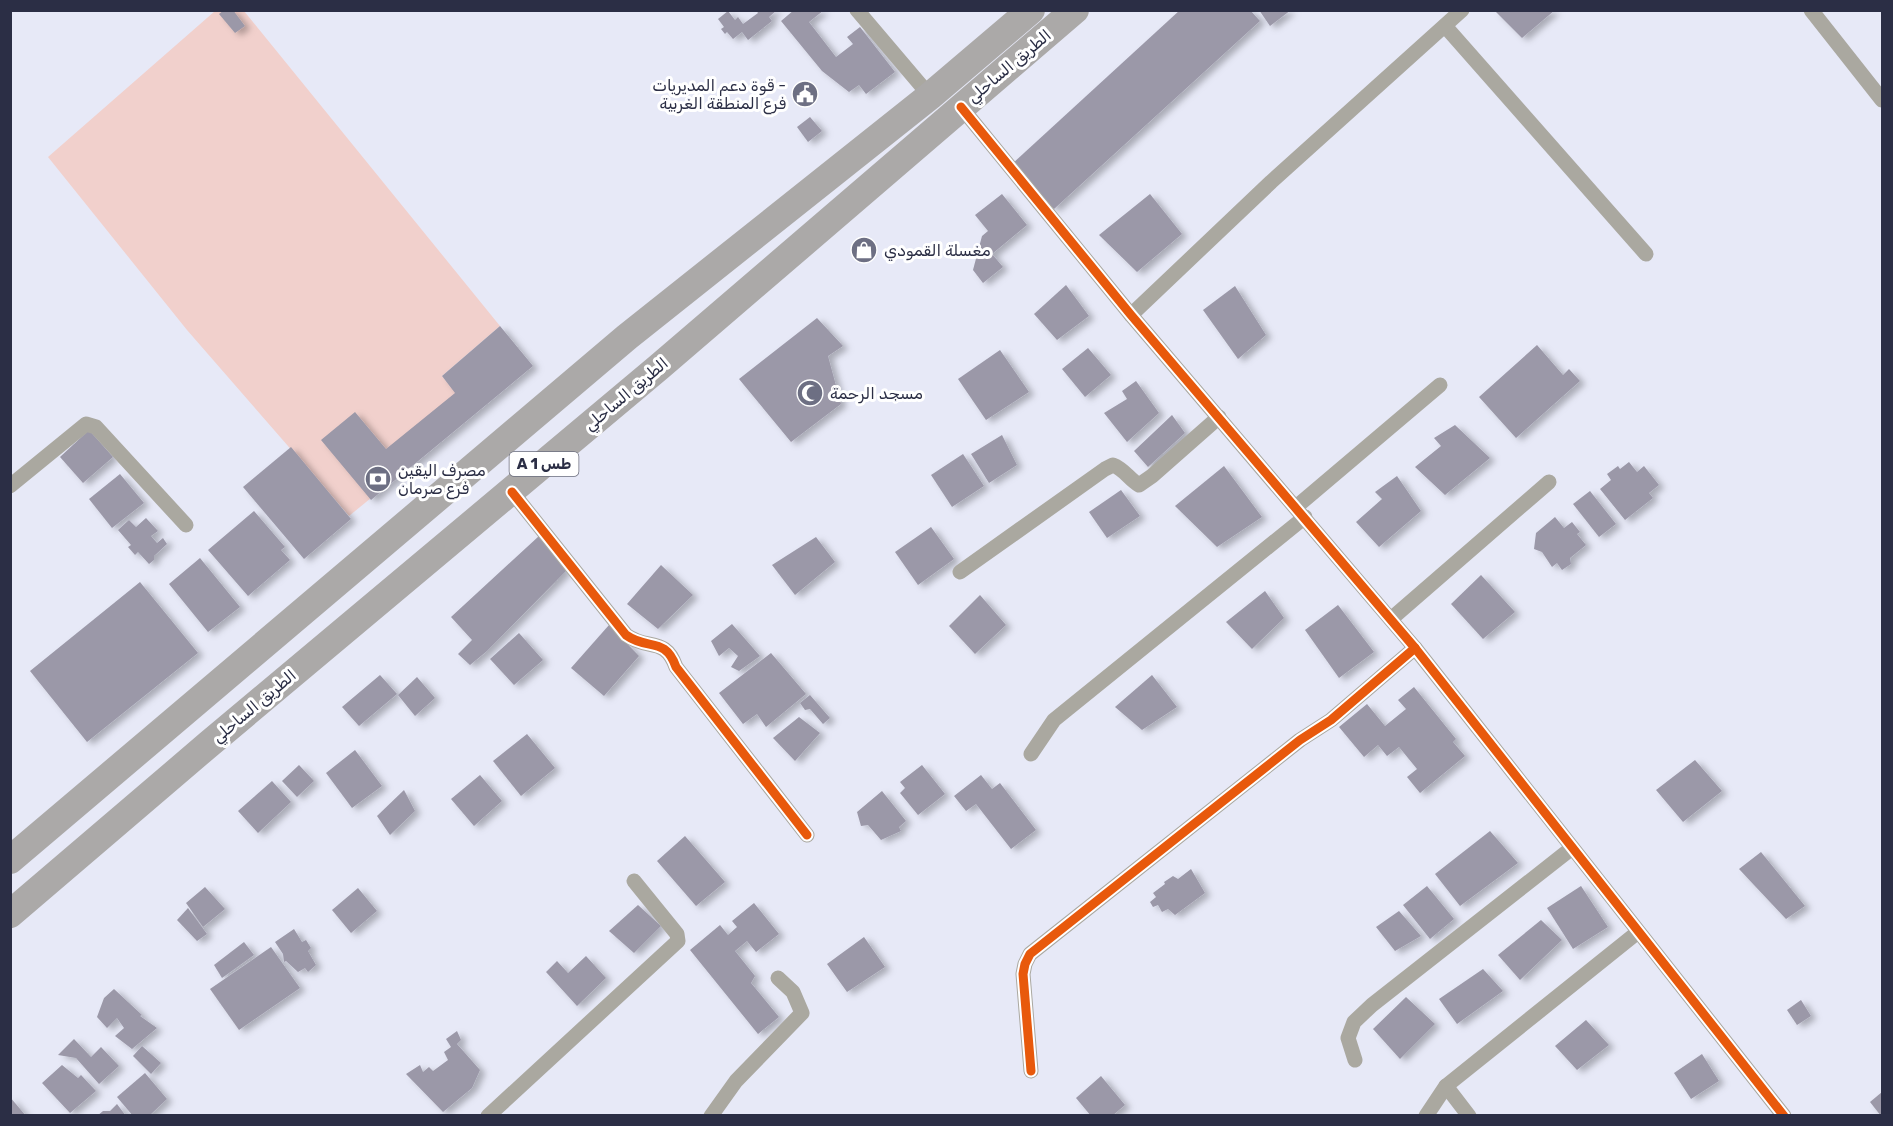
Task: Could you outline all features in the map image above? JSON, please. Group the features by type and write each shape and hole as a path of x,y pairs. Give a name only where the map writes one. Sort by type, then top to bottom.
{"highway":[{"name":"الطريق الساحلي","path":"10,860 627,337 930,96 1031,10"},
{"name":"الطريق الساحلي","path":"10,914 209,744 512,492 1075,10"},
{"path":"627,337 659,367"}],"street":[{"path":"857,10 930,96"},
{"path":"1131,315 1271,182 1462,10"},
{"path":"1811,10 1882,100"},
{"path":"1445,26 1646,255"},
{"path":"962,107 1131,315 1415,648 1784,1116"},
{"path":"1031,754 1054,720 1301,512 1440,385"},
{"path":"960,572 1113,465 1121,468 1131,481 1139,485 1219,417"},
{"path":"10,486 86,424 96,427 186,525"},
{"path":"1391,619 1549,482"},
{"path":"512,492 626,635 636,642 664,648 670,652 676,667 807,835"},
{"path":"1031,1071 1023,974 1030,954 1300,740 1332,720 1415,648"},
{"path":"1355,1060 1348,1038 1354,1022 1372,1005 1572,848"},
{"path":"488,1116 678,941 677,934 634,881"},
{"path":"1426,1116 1446,1086 1638,932"},
{"path":"711,1116 736,1081 802,1013 793,992 778,978"},
{"path":"1446,1086 1469,1116"}],"shaded area":[{"path":"215,11 244,11 500,326 442,376 474,414 349,516 187,330 48,157"}],"building":[{"path":"224,10 233,10 245,26 235,33 219,14"},
{"path":"756,10 777,10 769,17 772,21 748,40 742,32 733,39 721,29 724,27 718,19 728,11 735,20 738,17 743,24 758,13"},
{"path":"794,10 824,10 809,22 836,57 853,44 847,37 860,27 895,72 866,94 859,85 849,92 822,71 781,21"},
{"path":"1180,10 1250,10 1260,21 1054,209 1012,164"},
{"path":"1259,10 1291,10 1270,26"},
{"path":"1494,10 1555,10 1522,38"},
{"path":"810,117 822,131 808,142 797,127"},
{"path":"1002,194 1027,225 992,254 1003,267 983,283 973,270 982,236 988,231 975,215"},
{"path":"1150,194 1182,234 1137,272 1099,235"},
{"path":"1066,285 1089,316 1057,340 1034,314"},
{"path":"1235,286 1266,335 1238,359 1203,310"},
{"path":"817,318 843,346 828,356 841,404 791,442 739,379"},
{"path":"500,326 533,366 371,500 321,440 355,412 386,449 455,393 442,376"},
{"path":"1537,345 1563,375 1569,369 1580,381 1516,438 1479,397"},
{"path":"1088,348 1111,375 1085,397 1062,369"},
{"path":"1000,350 1029,392 986,420 958,379"},
{"path":"1136,381 1159,413 1127,442 1104,413 1127,399 1122,391"},
{"path":"1172,415 1185,433 1148,467 1134,451"},
{"path":"1455,425 1490,458 1445,495 1415,467 1441,446 1434,438"},
{"path":"89,430 113,457 83,483 60,457"},
{"path":"1002,435 1017,465 989,483 971,454"},
{"path":"291,447 351,519 304,559 243,487"},
{"path":"963,454 984,486 952,507 931,475"},
{"path":"1629,462 1637,472 1644,466 1659,485 1649,493 1653,498 1625,520 1600,489 1611,480 1607,474 1618,466 1620,469"},
{"path":"1224,466 1262,517 1217,547 1175,506"},
{"path":"120,474 144,503 112,528 89,499"},
{"path":"1397,476 1421,511 1379,547 1356,522 1382,499 1375,492"},
{"path":"1121,490 1140,516 1107,538 1089,512"},
{"path":"1590,491 1616,524 1599,537 1573,504"},
{"path":"254,511 285,547 281,550 290,560 248,596 208,550"},
{"path":"1555,517 1564,528 1572,522 1580,532 1577,534 1586,545 1570,558 1571,564 1562,570 1557,563 1552,567 1542,552 1534,549 1536,533"},
{"path":"146,518 158,531 151,536 157,543 163,538 167,544 149,564 138,552 135,555 128,547 131,545 118,530 129,520 136,527"},
{"path":"931,527 954,559 918,585 895,552"},
{"path":"539,536 566,571 487,651 470,665 458,654 472,640 451,617"},
{"path":"816,537 835,562 795,595 772,565"},
{"path":"200,558 240,607 208,632 169,584"},
{"path":"661,565 693,595 658,629 627,604"},
{"path":"1481,575 1515,612 1483,639 1451,604"},
{"path":"140,582 198,653 87,742 30,671"},
{"path":"1265,591 1284,618 1252,649 1226,622"},
{"path":"980,595 1006,625 975,654 949,626"},
{"path":"1338,605 1374,652 1339,678 1305,630"},
{"path":"732,624 760,656 739,671 731,667 738,656 729,648 719,656 711,641"},
{"path":"609,625 639,656 604,696 571,668"},
{"path":"519,633 543,660 514,685 490,659"},
{"path":"771,653 806,694 766,727 757,714 743,724 719,693"},
{"path":"380,675 397,694 359,726 342,707"},
{"path":"1152,675 1177,707 1142,730 1115,707"},
{"path":"417,677 435,698 415,716 398,695"},
{"path":"1414,687 1456,739 1453,742 1465,756 1420,793 1407,777 1417,769 1399,747 1387,756 1378,745 1364,757 1339,727 1367,704 1385,726 1406,709 1398,700"},
{"path":"810,695 830,718 823,724 810,709 805,710 800,703"},
{"path":"799,717 820,733 795,761 773,738"},
{"path":"527,734 555,768 521,796 493,761"},
{"path":"355,750 382,786 352,808 326,773"},
{"path":"1695,760 1722,791 1683,822 1656,790"},
{"path":"299,765 314,781 297,797 282,781"},
{"path":"922,765 945,794 918,815 900,793 905,788 900,782"},
{"path":"480,775 502,801 474,826 451,799"},
{"path":"981,775 992,789 1000,783 1036,830 1011,849 976,804 966,811 954,796"},
{"path":"272,781 291,802 258,833 238,811"},
{"path":"404,790 415,811 390,835 377,816"},
{"path":"882,791 906,821 899,827 901,831 881,840 868,825 861,826 857,812"},
{"path":"1490,831 1518,863 1460,906 1435,874"},
{"path":"685,836 725,882 696,906 657,861"},
{"path":"1761,852 1805,906 1786,919 1739,869"},
{"path":"1191,869 1205,893 1175,915 1168,909 1162,912 1158,905 1153,907 1150,902 1156,897 1153,893 1165,884 1164,882 1173,876 1178,879"},
{"path":"1427,886 1454,919 1430,939 1403,905"},
{"path":"1581,886 1608,927 1573,949 1547,908"},
{"path":"205,887 225,909 203,927 186,903"},
{"path":"358,888 377,911 351,933 332,910"},
{"path":"754,903 779,934 756,952 747,941 735,951 755,976 751,983 779,1017 758,1034 690,950 720,925 728,935 737,927 732,921"},
{"path":"638,905 661,926 634,953 609,931"},
{"path":"188,908 207,934 197,941 177,920"},
{"path":"1399,911 1421,936 1395,951 1376,927"},
{"path":"1541,920 1562,940 1520,980 1498,955"},
{"path":"294,929 302,942 306,940 311,948 308,951 316,965 308,972 305,968 298,972 286,961 284,962 283,954 275,942"},
{"path":"864,937 885,967 847,992 827,964"},
{"path":"244,942 254,955 222,978 214,965"},
{"path":"271,947 300,988 239,1030 210,989"},
{"path":"586,956 606,978 577,1006 546,972 557,961 568,973"},
{"path":"1483,969 1503,991 1457,1024 1439,999"},
{"path":"114,989 142,1015 140,1016 157,1028 132,1049 115,1036 124,1028 117,1018 107,1028 97,1017 104,998"},
{"path":"1406,997 1435,1024 1400,1059 1373,1029"},
{"path":"1801,1000 1811,1016 1797,1025 1787,1010"},
{"path":"1586,1020 1609,1045 1577,1070 1555,1046"},
{"path":"457,1031 461,1040 457,1044 480,1070 472,1088 443,1112 406,1074 420,1065 423,1072 429,1067 433,1071 448,1060 444,1052 451,1047 446,1039"},
{"path":"74,1039 91,1057 101,1047 119,1066 99,1084 76,1058 58,1055"},
{"path":"142,1046 161,1063 151,1074 133,1056"},
{"path":"1702,1054 1719,1081 1691,1099 1674,1073"},
{"path":"62,1065 78,1078 81,1075 96,1091 70,1113 42,1083"},
{"path":"145,1073 167,1099 149,1116 133,1116 117,1097"},
{"path":"1101,1076 1125,1105 1112,1116 1091,1116 1076,1098"},
{"path":"1882,1092 1882,1116 1881,1116 1870,1102"},
{"path":"10,1097 26,1116 10,1116"},
{"path":"117,1104 126,1116 97,1116 103,1111 110,1111"}],"cycle path":[{"path":"961,107 1131,315 1415,648 1784,1116"},
{"path":"512,492 626,635 667,651 676,667 807,835"},
{"path":"1031,1071 1023,974 1030,954 1300,740 1331,720 1415,648"}],"place":[{"name":"قوة دعم المديريات - فرع المنطقة الغربية","path":"805,94"},
{"name":"مغسلة القمودي","path":"864,250"},
{"name":"مسجد الرحمة","path":"810,393"},
{"name":"مصرف اليقين فرع صرمان","path":"378,479"}]}
